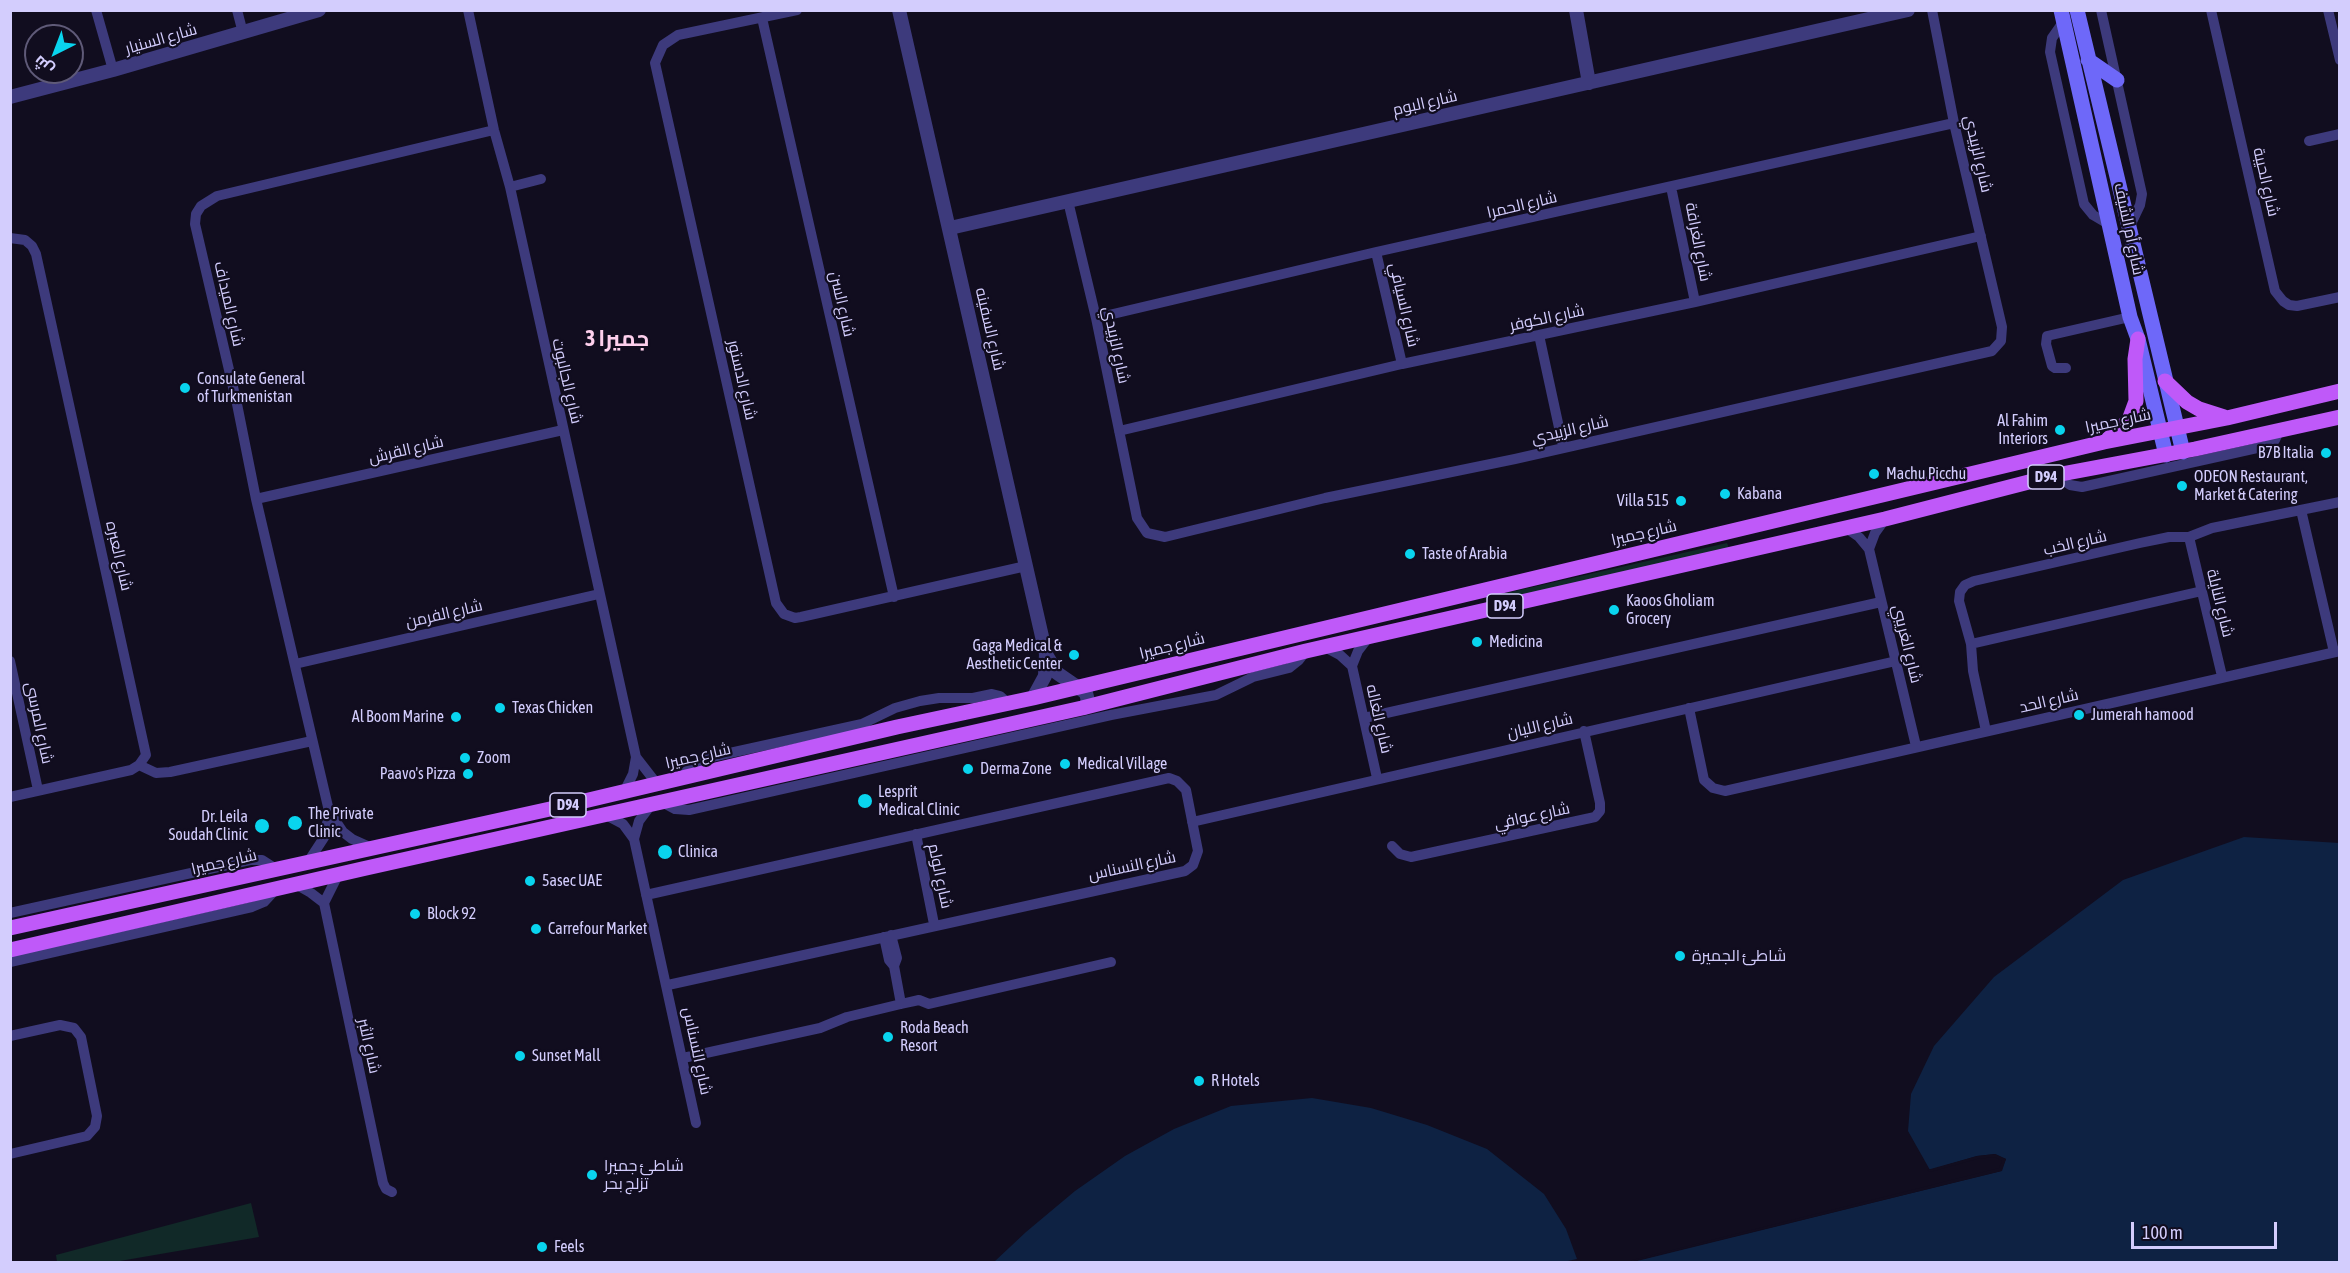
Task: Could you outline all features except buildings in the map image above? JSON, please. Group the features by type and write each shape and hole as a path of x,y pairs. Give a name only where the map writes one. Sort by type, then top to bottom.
{"main road":[{"name":"شارع أم الشيف","path":"2077,10 2183,452"},
{"name":"شارع أم الشيف","path":"2062,16 2130,317 2138,339 2166,455"},
{"path":"2088,60 2117,80"},
{"path":"2104,442 2123,427 2133,412 2136,401 2134,359 2138,339"},
{"path":"2165,381 2193,406 2213,415 2227,418"},
{"name":"شارع جميرا","path":"10,928 624,792 1033,698 2104,442 2227,418 2340,391"},
{"name":"D94","path":"10,950 1084,708 1306,651 1885,519 2056,475 2183,452 2338,418"},
{"path":"1125,676 1121,681 1121,687 1125,694 1133,696"},
{"path":"77,913 95,895"}],"street":[{"path":"96,10 113,70"},
{"path":"237,10 243,33"},
{"name":"شارع السنيار","path":"10,96 113,70 319,10"},
{"name":"شارع الجالبوت","path":"468,10 494,130 510,187 636,758 657,784"},
{"name":"شارع الدستور","path":"797,10 678,34 663,45 656,63 776,603 784,614 795,618 1026,566"},
{"name":"شارع السفينه","path":"899,10 1046,654 1045,676 1033,698"},
{"path":"1576,10 1589,83"},
{"name":"شارع البوم","path":"950,228 1908,10"},
{"name":"شارع الزبيدي","path":"1068,201 1096,318 1137,518 1143,529 1159,537 1326,498 1515,459 1563,446 1992,351 2001,341 2002,327 1954,123 1932,10"},
{"path":"2101,10 2142,194 2142,202 2129,228"},
{"name":"شارع الحيبة","path":"2211,10 2275,291 2283,301 2297,306 2340,297"},
{"path":"2328,10 2340,60"},
{"name":"شارع السن","path":"762,18 894,597"},
{"name":"شارع الحمرا","path":"1096,318 1376,252 1954,123"},
{"name":"شارع الميداف","path":"372,848 343,832 329,811 195,224 201,206 217,196 494,130"},
{"path":"2309,141 2340,134"},
{"path":"510,187 541,179"},
{"name":"شارع الغرافة","path":"1671,187 1695,302"},
{"name":"شارع الكوفر","path":"1119,431 1402,364 1695,302 1981,236"},
{"name":"شارع العبره","path":"10,238 25,240 36,254 145,744 146,755 139,765"},
{"name":"شارع السيافي","path":"1376,252 1402,364"},
{"path":"2066,368 2052,366 2046,344 2048,336 2130,317"},
{"path":"1539,335 1563,446"},
{"name":"شارع القرش","path":"256,499 563,430"},
{"path":"2056,475 2070,485 2082,487 2266,446 2275,440 2279,431"},
{"name":"شارع الخب","path":"1986,731 1973,671 1971,644 1959,597 1962,588 1968,582 2166,538 2189,537 2212,528 2340,501"},
{"name":"شارع الحد","path":"1689,708 1704,780 1713,789 1721,791 2337,651 2301,510"},
{"path":"1846,528 1869,549 1875,533 1885,519"},
{"name":"شارع النايلة","path":"2189,537 2222,676"},
{"name":"شارع الغريبي","path":"1869,549 1916,746"},
{"path":"1971,644 2202,591"},
{"name":"شارع الفرمن","path":"295,664 599,594"},
{"path":"1364,718 1881,602"},
{"name":"شارع الغاله","path":"1352,666 1358,651 1368,638"},
{"name":"شارع الغاله","path":"1325,647 1340,655 1352,666 1377,778"},
{"path":"634,838 639,820 656,804 689,810 1111,715 1216,695 1253,677 1289,668 1306,651"},
{"name":"شارع السفينه","path":"1046,654 1057,673 1078,687"},
{"name":"شارع المرسى","path":"10,661 38,790"},
{"name":"شارع الليان","path":"1192,822 1896,661"},
{"path":"1078,687 1084,690 1088,697 1084,708"},
{"path":"677,780 707,758 862,723 895,708 920,701 939,698 973,698 992,694 1000,696 1008,703"},
{"name":"شارع عوافي","path":"1392,846 1400,854 1411,857 1595,818 1599,813 1600,805 1584,731"},
{"path":"10,797 131,770 139,765 156,773 170,772 312,741"},
{"path":"624,792 633,774 636,758"},
{"name":"شارع النسناس","path":"646,895 1169,778 1181,783 1186,790 1197,856 1193,865 1185,871 934,924 668,985"},
{"name":"شارع الميداف","path":"308,862 325,836 329,811"},
{"path":"606,815 623,824 634,838"},
{"name":"شارع الولم","path":"916,834 934,924"},
{"name":"شارع النسناس","path":"634,838 668,985 696,1123"},
{"path":"10,913 250,860 262,860 276,869"},
{"path":"297,885 311,892 324,903 338,875"},
{"path":"10,963 252,908 264,902 274,890"},
{"name":"شارع الثبر","path":"324,903 383,1183 386,1189 392,1192"},
{"path":"887,936 897,958 894,966 901,1004"},
{"path":"683,1058 820,1028 847,1017 901,1004 919,1000 929,1004 1111,962"},
{"path":"10,1036 60,1025 74,1028 81,1037 97,1116 92,1132 82,1138 10,1154"}],"green space":[{"path":"1727,543 1729,548 1495,601 1493,596"},
{"path":"251,1203 259,1237 114,1262 57,1262 56,1255"}],"water":[{"path":"2244,837 2339,843 2339,1262 1633,1262 2001,1171 2006,1159 1995,1154 1977,1156 1930,1170 1908,1131 1911,1094 1934,1046 1994,977 2123,880"},
{"path":"1312,1098 1371,1108 1427,1125 1487,1149 1544,1194 1566,1229 1577,1259 1563,1262 994,1262 1075,1191 1125,1156 1174,1129 1231,1106"}],"pier":[{"path":"1995,1154 2006,1159 2002,1171 1630,1262 1999,1168 2002,1161 1995,1157 1977,1159 1930,1172 1927,1170 1977,1156"}],"place":[{"name":"Consulate General of Turkmenistan","path":"185,388"},
{"name":"Al Fahim Interiors","path":"2060,430"},
{"name":"B7B Italia","path":"2326,453"},
{"name":"Machu Picchu","path":"1874,474"},
{"name":"ODEON Restaurant, Market & Catering","path":"2182,486"},
{"name":"Kabana","path":"1725,494"},
{"name":"Villa 515","path":"1681,501"},
{"name":"Taste of Arabia","path":"1410,554"},
{"name":"Kaoos Gholiam Grocery","path":"1614,610"},
{"name":"Medicina","path":"1477,642"},
{"name":"Gaga Medical & Aesthetic Center","path":"1074,655"},
{"name":"Texas Chicken","path":"500,708"},
{"name":"Jumerah hamood","path":"2079,715"},
{"name":"Al Boom Marine","path":"456,717"},
{"name":"Zoom","path":"465,758"},
{"name":"Medical Village","path":"1065,764"},
{"name":"Derma Zone","path":"968,769"},
{"name":"Paavo's Pizza","path":"468,774"},
{"name":"Lesprit Medical Clinic","path":"865,801"},
{"name":"The Private Clinic","path":"295,823"},
{"name":"Dr. Leila Soudah Clinic","path":"262,826"},
{"name":"Clinica","path":"665,852"},
{"name":"5asec UAE","path":"530,881"},
{"name":"Block 92","path":"415,914"},
{"name":"Carrefour Market","path":"536,929"},
{"name":"شاطئ الجميرة","path":"1680,956"},
{"name":"Roda Beach Resort","path":"888,1037"},
{"name":"Sunset Mall","path":"520,1056"},
{"name":"R Hotels","path":"1199,1081"},
{"name":"شاطئ جميرا تزلج بحر","path":"592,1175"},
{"name":"Feels","path":"542,1247"}],"district":[{"name":"جميرا 3","path":"617,339"}]}
